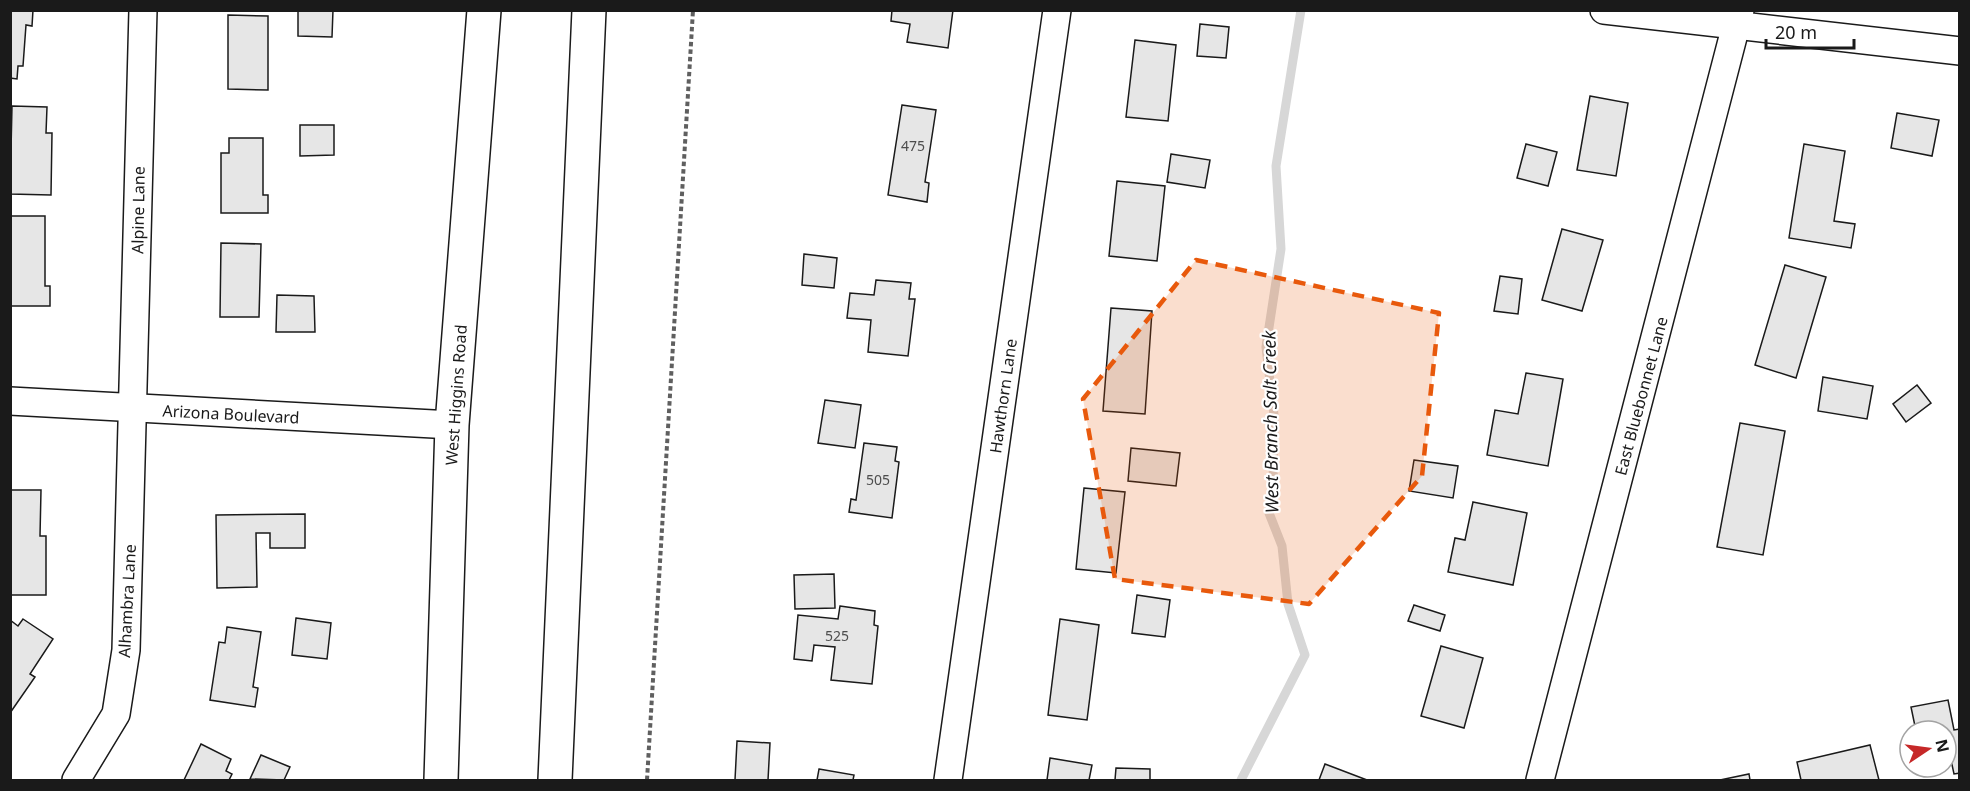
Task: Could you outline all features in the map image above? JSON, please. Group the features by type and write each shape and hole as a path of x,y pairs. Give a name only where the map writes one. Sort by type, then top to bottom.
{"main road":[{"name":"West Higgins Road","path":"441,780 452,425 484,10"},
{"path":"555,780 590,10"}],"street":[{"name":"Alpine Lane","path":"133,409 143,10"},
{"name":"Hawthorn Lane","path":"948,780 1057,10"},
{"path":"1604,10 1739,19 1959,51"},
{"name":"East Bluebonnet Lane","path":"1540,780 1739,19"},
{"name":"Arizona Boulevard","path":"10,401 452,425"},
{"name":"Alhambra Lane","path":"76,780 116,714 125,660 133,409"}],"path":[{"path":"647,780 693,10"}],"highlighted area":[{"path":"1196,260 1439,313 1422,476 1309,604 1115,579 1083,399"}],"building":[{"path":"10,10 33,10 32,26 26,25 23,66 18,66 17,79 10,78"},
{"path":"298,10 333,10 332,37 298,36"},
{"path":"892,10 953,10 948,48 907,42 910,24 891,21"},
{"path":"228,15 268,16 268,90 228,89"},
{"path":"1200,24 1229,27 1226,58 1197,56"},
{"path":"1135,40 1176,45 1168,121 1126,117"},
{"path":"1590,96 1628,103 1616,176 1577,170"},
{"path":"902,105 936,110 925,182 929,183 927,202 888,195"},
{"path":"12,106 47,107 46,133 52,133 51,195 10,194"},
{"path":"1897,113 1939,120 1932,156 1891,148"},
{"path":"300,125 334,125 334,155 300,156"},
{"path":"229,138 263,138 263,195 268,195 268,213 221,213 221,153 229,153"},
{"path":"1526,144 1557,152 1548,186 1517,178"},
{"path":"1804,144 1845,151 1834,221 1855,224 1851,248 1789,238"},
{"path":"1171,154 1210,160 1205,188 1167,182"},
{"path":"1117,181 1165,186 1157,261 1109,256"},
{"path":"10,216 45,216 45,286 50,286 50,306 10,306"},
{"path":"1562,229 1603,240 1582,311 1542,300"},
{"path":"221,243 261,244 259,317 220,317"},
{"path":"804,254 837,258 834,288 802,285"},
{"path":"1785,265 1826,277 1796,378 1755,365"},
{"path":"1500,276 1522,279 1518,314 1494,311"},
{"path":"876,280 911,283 909,299 915,299 908,356 868,352 871,320 847,318 850,293 874,295"},
{"path":"277,295 314,296 315,332 276,332"},
{"path":"1111,308 1152,311 1145,414 1103,411"},
{"path":"1526,373 1563,379 1548,466 1487,455 1495,410 1518,414"},
{"path":"1823,377 1873,386 1867,419 1818,411"},
{"path":"1917,385 1931,403 1906,422 1893,404"},
{"path":"825,400 861,405 855,448 818,443"},
{"path":"1740,423 1785,431 1763,555 1717,547"},
{"path":"864,443 897,447 895,461 899,462 892,518 849,512 851,499 856,500"},
{"path":"1131,448 1180,453 1176,486 1128,481"},
{"path":"1414,460 1458,466 1453,498 1409,491"},
{"path":"1084,488 1125,492 1116,573 1076,569"},
{"path":"10,490 41,490 40,536 46,536 46,595 10,595"},
{"path":"1473,502 1527,513 1513,585 1448,572 1455,538 1465,540"},
{"path":"305,514 305,548 270,548 270,533 256,533 257,587 217,588 216,515"},
{"path":"834,574 835,608 795,609 794,575"},
{"path":"1137,595 1170,600 1165,637 1132,633"},
{"path":"1414,605 1445,615 1440,631 1408,621"},
{"path":"840,606 875,611 874,625 878,626 872,684 831,680 835,647 814,645 812,661 794,659 798,615 838,619"},
{"path":"296,618 331,623 327,659 292,655"},
{"path":"23,619 53,639 30,674 35,677 10,713 10,620 18,626"},
{"path":"1060,619 1099,625 1087,720 1048,715"},
{"path":"227,627 261,632 253,687 258,688 255,707 210,700 219,642 225,643"},
{"path":"1441,646 1483,658 1464,728 1421,716"},
{"path":"1948,700 1952,719 1914,719 1911,707"},
{"path":"1958,729 1960,729 1960,773 1958,773"},
{"path":"737,741 770,743 768,780 735,780"},
{"path":"201,744 231,759 226,771 232,774 229,780 184,780"},
{"path":"1870,745 1879,780 1801,780 1797,762"},
{"path":"261,755 290,767 284,780 250,779"},
{"path":"1050,758 1092,765 1089,780 1047,780"},
{"path":"1325,764 1367,780 1319,780"},
{"path":"1116,768 1150,769 1150,780 1115,780"},
{"path":"819,769 854,775 853,780 817,780"},
{"path":"1749,774 1750,780 1720,780"}],"waterway":[{"name":"West Branch Salt Creek","path":"1241,780 1305,655 1288,604 1282,546 1269,513 1273,488 1274,415 1266,347 1281,249 1276,166 1301,10"}]}
